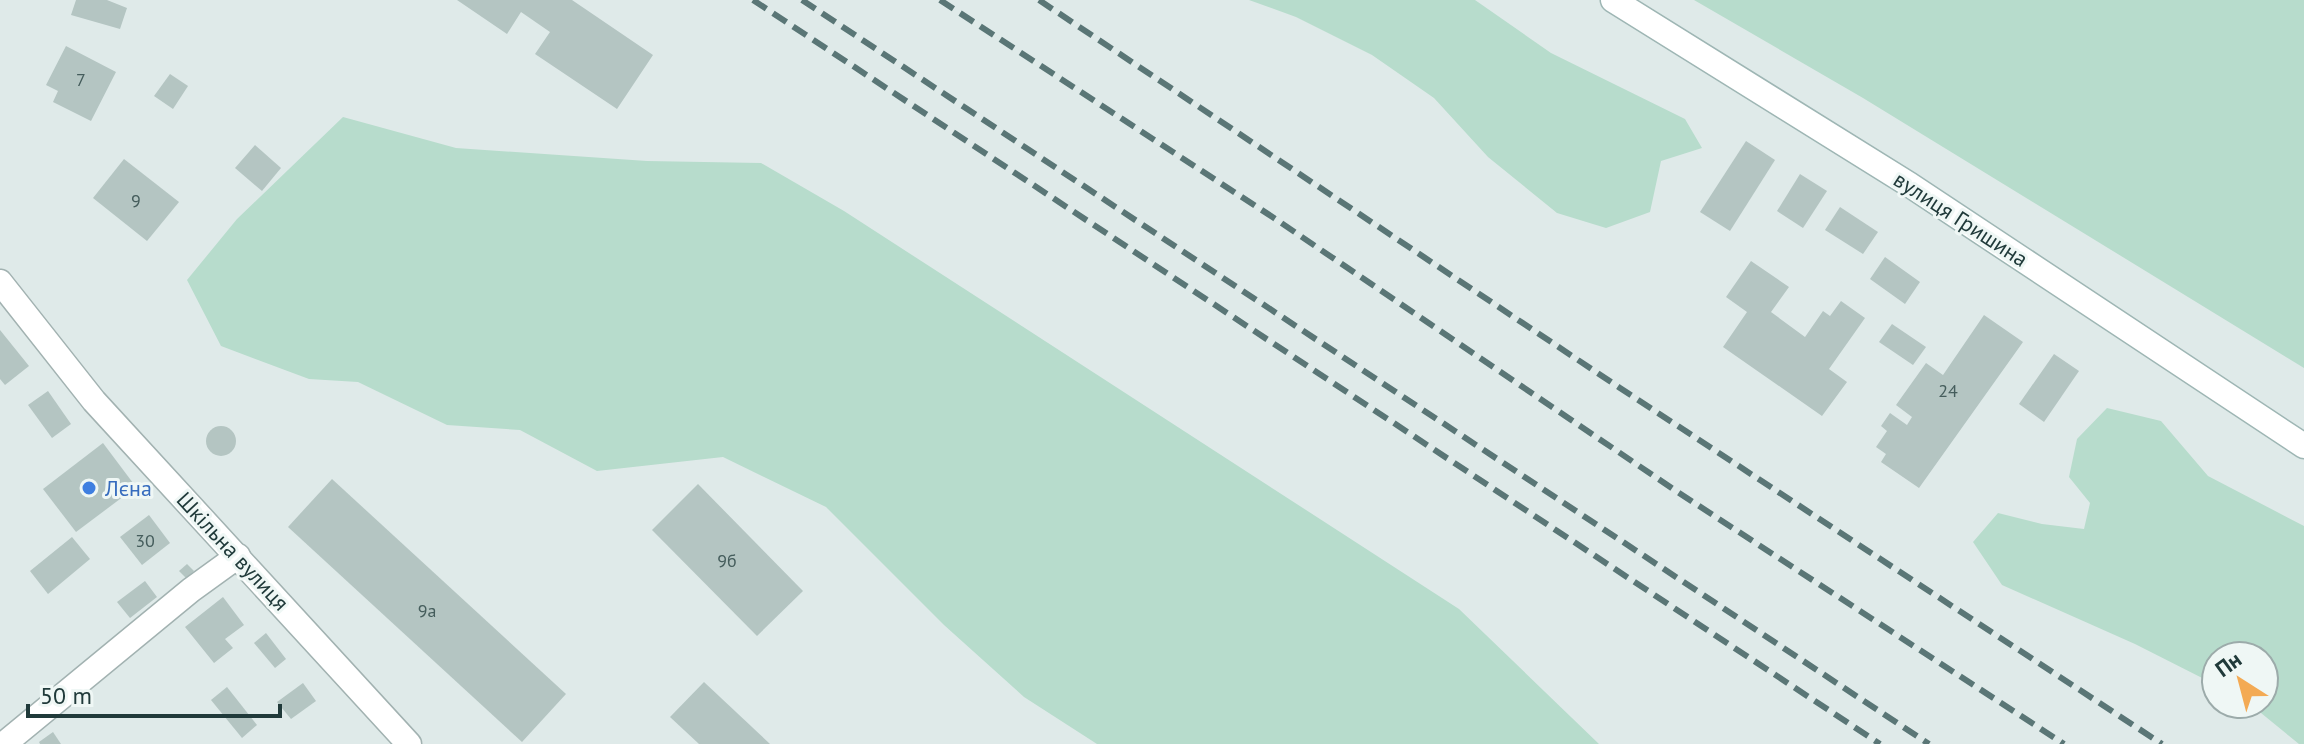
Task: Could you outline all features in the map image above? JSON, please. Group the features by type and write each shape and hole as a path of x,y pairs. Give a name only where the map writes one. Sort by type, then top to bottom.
{"street":[{"name":"вулиця Гришина","path":"1613,0 1910,185 2304,446"},
{"name":"Шкільна вулиця","path":"0,282 94,401 409,744"},
{"path":"4,744 191,590 238,556"}],"green space":[{"path":"1249,0 1475,0 1551,53 1685,119 1702,148 1661,161 1650,212 1606,228 1557,213 1488,157 1434,98 1372,55 1296,17"},
{"path":"1694,0 2304,0 2304,368 1863,98"},
{"path":"343,117 456,148 647,161 761,163 844,211 1459,609 1599,744 1097,744 1024,697 944,625 826,507 723,457 597,471 520,430 447,425 358,382 309,379 221,346 187,280 237,219"},
{"path":"2107,408 2161,421 2208,476 2304,526 2304,744 2299,744 2270,720 2280,720 2280,640 2200,640 2200,677 2135,644 2002,585 1973,542 1998,513 2042,524 2084,529 2090,503 2069,477 2077,439"}],"building":[{"path":"76,0 107,0 127,8 120,29 71,15"},
{"path":"457,0 572,0 653,55 617,109 535,54 550,32 521,12 507,34"},
{"path":"66,46 116,72 91,121 53,102 58,91 46,85"},
{"path":"170,74 188,86 173,109 154,96"},
{"path":"1746,141 1775,160 1730,231 1700,212"},
{"path":"255,145 281,168 262,191 235,168"},
{"path":"124,159 179,202 147,241 93,198"},
{"path":"1800,174 1827,191 1803,228 1777,211"},
{"path":"1840,207 1878,232 1863,254 1825,230"},
{"path":"1885,257 1920,282 1905,304 1870,279"},
{"path":"1751,261 1789,287 1771,312 1805,337 1823,311 1830,316 1841,301 1865,318 1829,369 1847,382 1822,416 1723,347 1747,312 1726,297"},
{"path":"1984,315 2023,342 1919,488 1881,462 1886,454 1876,447 1887,431 1881,426 1890,413 1907,425 1912,417 1896,405 1926,363 1943,375"},
{"path":"1892,324 1926,347 1913,365 1879,342"},
{"path":"0,330 29,366 5,385 0,379"},
{"path":"2054,354 2079,371 2044,422 2019,404"},
{"path":"48,391 71,424 52,438 28,405"},
{"path":"221,426 227,427 235,435 235,447 227,455 221,456 215,455 207,447 206,441 207,435 215,427"},
{"name":"Лєна","path":"103,443 136,487 76,532 43,489"},
{"path":"332,479 566,694 522,742 288,527"},
{"path":"698,484 803,591 757,636 652,530"},
{"path":"149,515 170,543 142,565 120,537"},
{"path":"72,537 90,559 48,594 30,571"},
{"path":"187,564 194,571 186,578 179,571"},
{"path":"145,581 157,597 130,618 117,602"},
{"path":"223,597 244,625 225,639 233,648 214,663 185,627"},
{"path":"266,633 286,659 275,668 254,643"},
{"path":"704,682 770,744 699,744 670,717"},
{"path":"303,683 316,701 291,719 277,702"},
{"path":"227,687 257,725 242,738 211,700"},
{"path":"53,732 61,744 40,744 39,742"}],"railway":[{"path":"753,0 1880,744"},
{"path":"802,0 1929,744"},
{"path":"940,0 1274,218 1673,489 2064,744"},
{"path":"1039,0 1620,388 2162,744"}],"place":[{"name":"Лєна","path":"89,488"}]}
